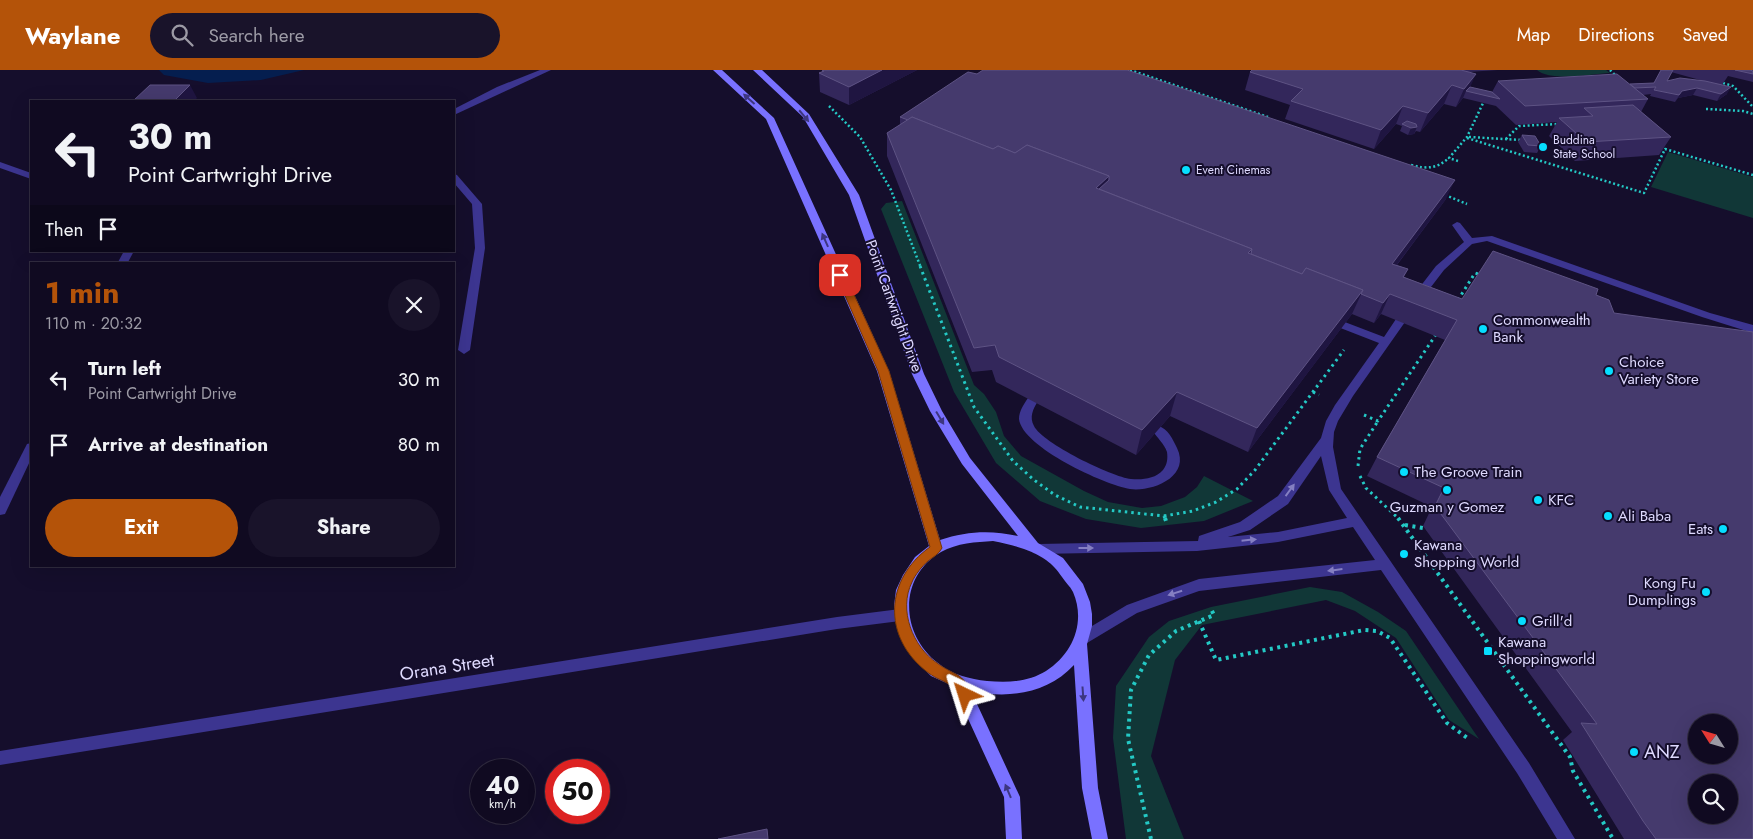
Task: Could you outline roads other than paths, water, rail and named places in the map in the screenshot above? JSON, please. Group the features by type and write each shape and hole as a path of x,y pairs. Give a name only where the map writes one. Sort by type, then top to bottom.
{"main road":[{"path":"717,70 770,118 883,371 936,548"},
{"name":"Point Cartwright Drive","path":"757,70 806,116 854,195 918,374 936,412 966,461 1035,547"},
{"path":"1081,642 1063,668 1036,684 1004,690 960,684 931,667 910,644 900,615 902,594 906,580 922,559 936,548 964,538 994,536 1035,547 1057,561 1080,590 1086,617 1081,642 1090,788 1100,839"},
{"path":"960,684 1012,797 1014,839"}],"street":[{"path":"455,112 500,89 547,70"},
{"path":"0,165 30,176"},
{"path":"455,178 477,204 480,248 464,350"},
{"path":"1457,225 1469,242"},
{"path":"1412,304 1440,268 1469,242 1488,238 1706,315 1753,329"},
{"path":"1316,317 1344,324 1387,342"},
{"path":"1400,322 1341,405 1328,429 1327,460 1335,490 1523,768 1567,839"},
{"path":"1032,401 1025,415 1026,423 1039,440 1103,475 1130,484 1147,484 1161,480 1172,470 1175,453 1168,439 1158,430"},
{"path":"1188,546 1245,526 1282,500 1327,438"},
{"path":"0,510 30,449"},
{"path":"1035,547 1188,546 1278,536 1355,521"},
{"path":"1081,642 1132,609 1199,585 1384,564"},
{"name":"Orana Street","path":"0,758 837,623 900,615"}],"water":[{"path":"159,70 304,70 261,80 208,83 164,75"}],"place":[{"name":"Buddina State School","path":"1543,147"},
{"name":"Event Cinemas","path":"1186,170"},
{"name":"Commonwealth Bank","path":"1483,329"},
{"name":"Choice Variety Store","path":"1609,371"},
{"name":"The Groove Train","path":"1404,472"},
{"name":"Guzman y Gomez","path":"1447,490"},
{"name":"KFC","path":"1538,500"},
{"name":"Ali Baba","path":"1608,516"},
{"name":"Eats","path":"1723,529"},
{"name":"Kawana Shopping World","path":"1404,554"},
{"name":"Kong Fu Dumplings","path":"1706,592"},
{"name":"Grill'd","path":"1522,621"},
{"name":"Kawana Shoppingworld","path":"1488,651"},
{"name":"ANZ","path":"1634,752"}]}
